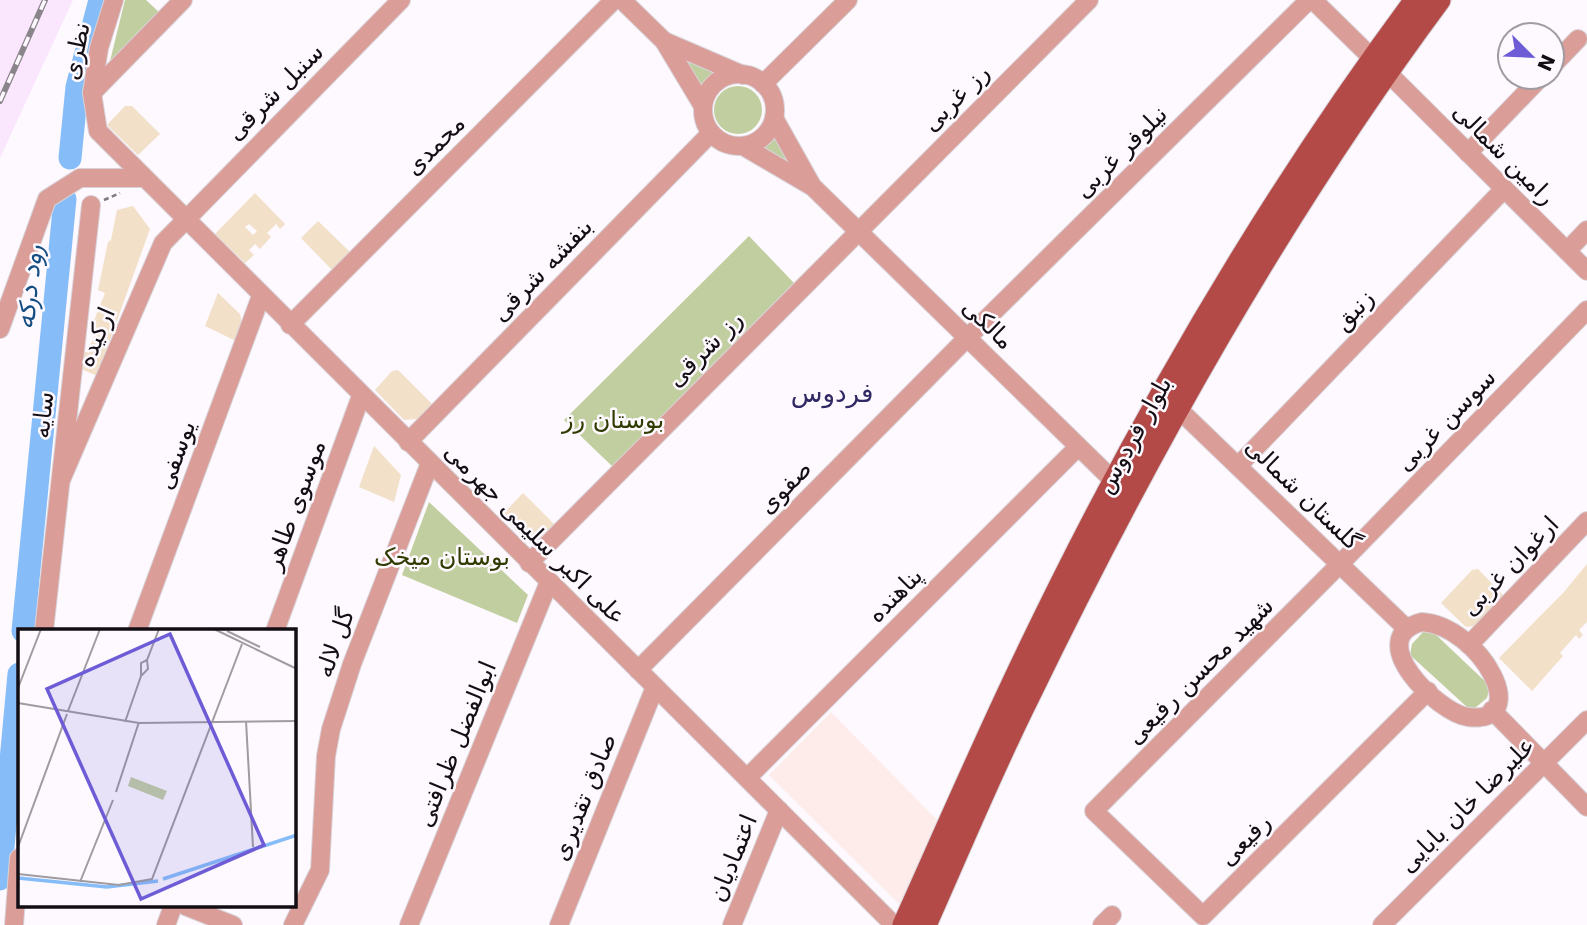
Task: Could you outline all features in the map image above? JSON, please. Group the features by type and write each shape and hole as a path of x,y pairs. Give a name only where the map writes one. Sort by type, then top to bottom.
{"main road":[{"name":"بلوار فردوس","path":"904,925 1010,690 1171,401 1249,245 1379,65 1416,0"},
{"name":"بلوار فردوس","path":"1379,65 1439,0"},
{"name":"بلوار فردوس","path":"925,925 1122,489"}],"street":[{"name":"نظری","path":"114,0 99,48 92,93 98,131 142,178"},
{"path":"92,93 183,0"},
{"name":"سنبل شرقی","path":"184,219 401,0"},
{"name":"محمدی","path":"290,325 614,0"},
{"path":"622,0 664,41 703,106 706,125 711,133 731,146 743,146 762,137 774,118 771,94 763,84 664,41"},
{"path":"763,84 848,0"},
{"name":"رز غربی","path":"857,230 1089,0"},
{"name":"رامین شمالی","path":"1311,0 1587,271"},
{"name":"نیلوفر غربی","path":"967,338 1311,0"},
{"path":"1566,51 1578,39"},
{"path":"703,106 712,86 732,75 743,75"},
{"path":"1468,153 1528,91"},
{"name":"مالکی","path":"774,118 813,187"},
{"name":"بنفشه شرقی","path":"408,442 711,133"},
{"name":"مالکی","path":"743,146 813,187 1122,489"},
{"path":"0,329 47,199 80,178 142,178"},
{"name":"علی اکبر سلیمی جهرمی","path":"142,178 894,925"},
{"name":"زنبق","path":"1238,466 1504,189"},
{"name":"سایه","path":"44,629 91,205"},
{"name":"ارکیده","path":"61,480 163,243 184,219"},
{"name":"رز شرقی","path":"529,562 857,230"},
{"path":"1567,251 1587,230"},
{"name":"یوسفی","path":"138,629 261,296"},
{"name":"سوسن غربی","path":"1339,565 1587,310"},
{"name":"صفوی","path":"638,670 967,338"},
{"name":"موسوی طاهر","path":"276,629 361,396"},
{"name":"گلستان شمالی","path":"1171,401 1407,629"},
{"name":"پناهنده","path":"747,778 1078,447"},
{"name":"گل لاله","path":"293,925 320,870 326,756 331,729 430,463"},
{"name":"ارغوان غربی","path":"1469,645 1587,521"},
{"name":"شهید محسن رفیعی","path":"1094,811 1339,565"},
{"name":"ابوالفضل ظرافتی","path":"409,925 549,582"},
{"path":"1422,622 1431,623 1469,645 1494,672 1498,684 1496,704 1492,710 1475,717 1459,715 1428,691 1400,659 1398,646 1407,629 1422,622"},
{"name":"صادق تقدیری","path":"559,925 654,687"},
{"name":"رفیعی","path":"1094,811 1203,916 1428,691"},
{"path":"1492,710 1587,807"},
{"name":"علیرضا خان بابایی","path":"1382,925 1587,720"},
{"name":"اعتمادیان","path":"732,925 779,810"},
{"path":"14,925 18,871"},
{"path":"166,925 172,908"},
{"path":"190,908 233,925"}],"shaded area":[{"path":"0,0 73,0 0,158"},
{"path":"831,712 938,821 903,908 769,775"}],"green space":[{"path":"125,0 146,0 160,13 110,61"},
{"path":"676,51 716,70 700,89"},
{"path":"738,86 755,93 762,110 755,127 738,134 721,127 714,110 721,93"},
{"path":"775,133 797,170 762,147"},
{"name":"بوستان رز","path":"749,236 794,283 613,467 564,420"},
{"name":"بوستان میخک","path":"429,502 528,595 517,623 402,575"},
{"path":"1424,631 1432,631 1490,686 1487,698 1475,708 1467,707 1410,655 1412,644"}],"building":[{"path":"125,106 132,106 160,134 138,155 107,125"},
{"path":"255,193 285,224 280,229 276,224 267,233 271,237 260,249 255,244 249,250 254,255 245,263 215,234","holes":["249,224 257,231 253,235 245,227"]},
{"path":"133,206 150,229 97,376 81,369 84,352 87,352 95,335 91,328 105,293 98,290 117,210"},
{"path":"318,221 352,254 334,272 301,238"},
{"path":"218,293 240,314 242,324 236,341 205,326"},
{"path":"398,370 432,404 417,419 404,420 375,390 392,371"},
{"path":"374,446 401,475 394,502 359,487"},
{"path":"523,493 556,526 534,547 501,516"},
{"path":"1587,564 1587,622 1579,630 1583,635 1579,639 1576,635 1560,653 1563,656 1532,691 1499,658 1564,592"},
{"path":"1478,569 1503,595 1475,626 1466,627 1441,603 1472,570"}],"waterway":[{"name":"رود درکه","path":"70,158 77,87 100,0"},
{"name":"رود درکه","path":"23,629 65,199"},
{"name":"رود درکه","path":"0,879 18,685"}],"railway":[{"path":"0,101 45,0"}],"district":[{"name":"فردوس","path":"832,393"}]}
